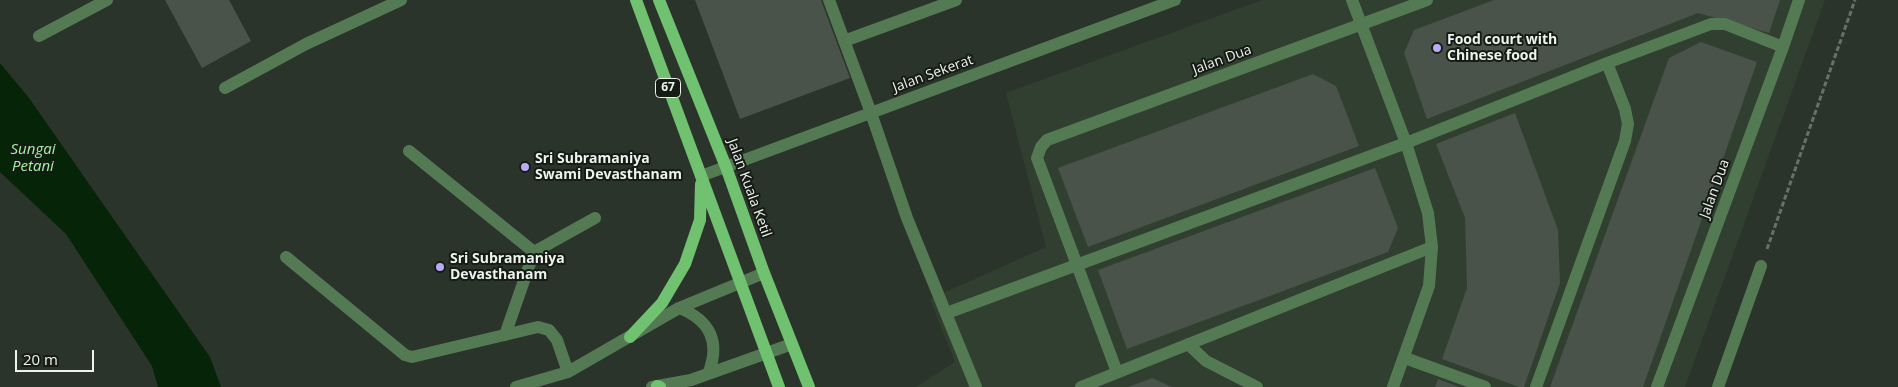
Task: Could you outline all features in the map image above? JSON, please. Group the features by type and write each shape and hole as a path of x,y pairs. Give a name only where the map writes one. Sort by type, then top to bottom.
{"main road":[{"name":"67","path":"636,0 638,10 779,387"},
{"name":"Jalan Kuala Ketil","path":"658,0 726,167 764,273 809,387"},
{"path":"630,337 662,303 685,264 700,220 701,176"}],"street":[{"path":"39,36 107,0"},
{"path":"225,88 306,44 401,0"},
{"path":"829,0 907,218 976,387"},
{"path":"844,41 956,0"},
{"name":"Jalan Sekerat","path":"701,176 1175,0"},
{"path":"1352,0 1406,143 1428,213 1432,247 1429,286 1405,358 1393,387"},
{"name":"Jalan Dua","path":"1077,265 1037,158 1041,147 1048,140 1427,0"},
{"name":"Jalan Dua","path":"1657,387 1784,47 1799,0"},
{"path":"947,313 1406,143 1711,24 1725,24 1784,47"},
{"path":"1536,387 1625,142 1628,124 1625,109 1607,63"},
{"path":"409,151 534,252"},
{"path":"505,335 534,252 595,218"},
{"path":"1081,387 1432,247"},
{"path":"286,258 405,355 412,357 538,327 549,330 557,340 568,372"},
{"path":"1077,265 1117,372"},
{"path":"1718,387 1761,266"},
{"path":"516,387 568,372 679,308 764,273"},
{"path":"679,308 692,313 703,322 710,334 714,347 714,361 708,374"},
{"path":"657,387 691,380 792,344"},
{"path":"1188,344 1206,361 1257,387"},
{"path":"1405,358 1485,387"}],"path":[{"path":"1761,266 1855,0"}],"shaded area":[{"path":"1262,0 1825,0 1685,387 916,387 955,362 930,299 1046,247 1006,93"}],"water":[{"name":"Sungai Petani","path":"0,63 29,98 210,357 221,387 158,387 152,366 66,234 0,172"}],"building":[{"path":"165,0 229,0 251,41 202,68"},
{"path":"695,0 821,0 850,78 740,119"},
{"path":"1494,0 1780,0 1769,33 1698,13 1427,119 1404,53 1414,30"},
{"path":"1701,42 1757,62 1643,387 1550,387 1669,58"},
{"path":"1313,74 1336,86 1359,146 1088,247 1058,168"},
{"path":"1515,113 1558,230 1560,283 1524,387 1519,387 1442,359 1467,288 1465,218 1436,144"},
{"path":"1375,168 1398,228 1388,252 1127,349 1098,270"},
{"path":"1152,378 1172,387 1128,387"},
{"path":"1438,379 1459,387 1435,387"}],"place":[{"name":"Food court with Chinese food","path":"1437,48"},
{"name":"Sri Subramaniya Swami Devasthanam","path":"525,167"},
{"name":"Sri Subramaniya Devasthanam","path":"440,267"}]}
